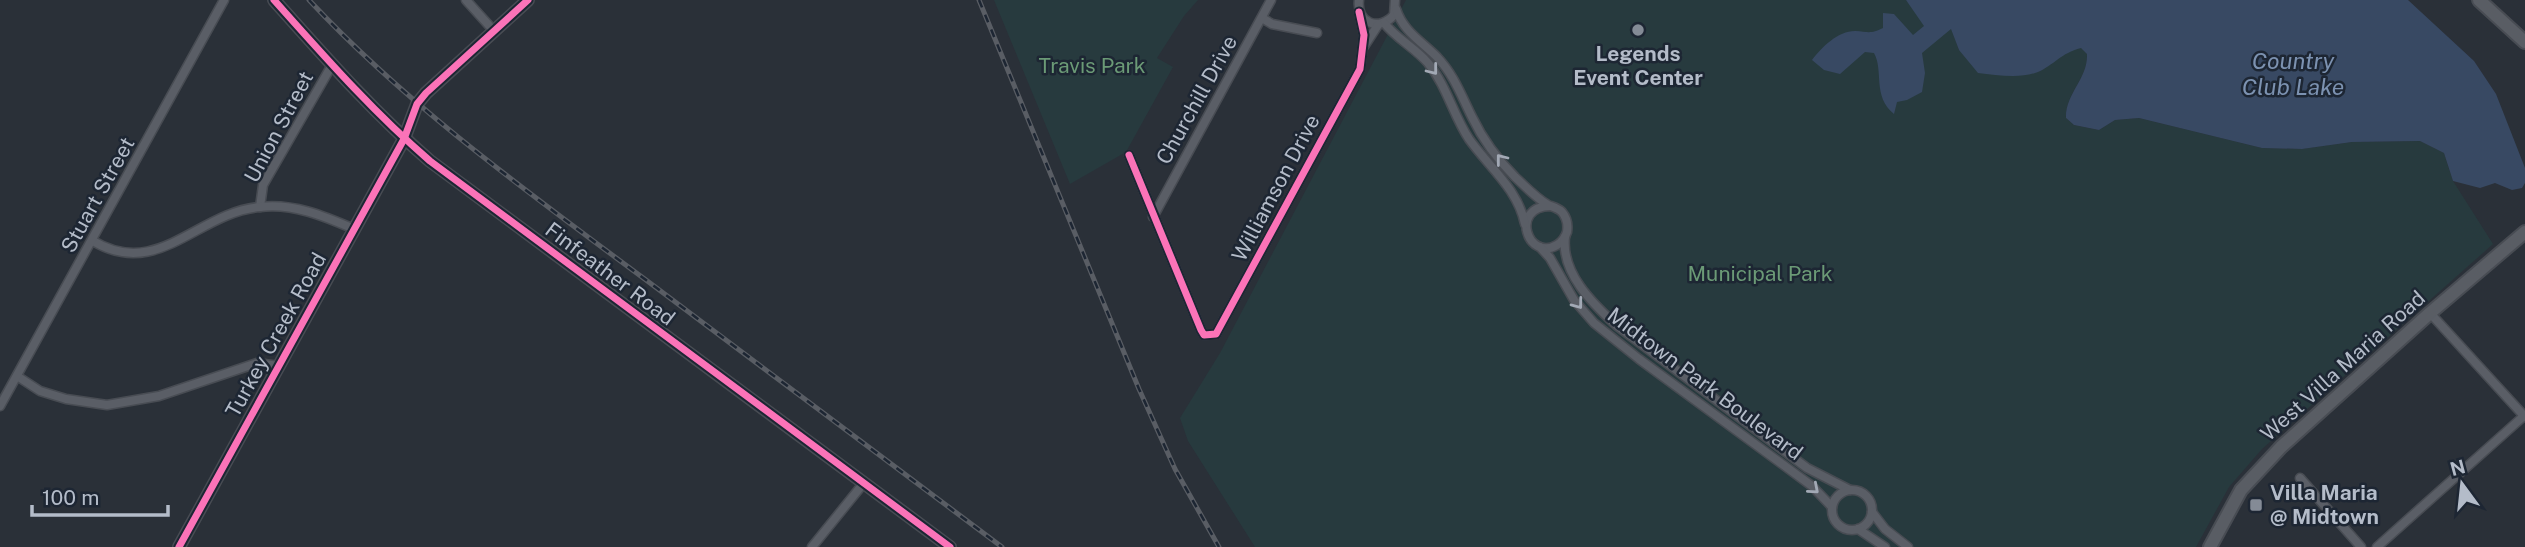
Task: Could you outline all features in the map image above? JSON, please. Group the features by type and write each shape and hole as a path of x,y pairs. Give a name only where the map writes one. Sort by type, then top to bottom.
{"main road":[{"path":"2479,0 2525,42"},
{"name":"West Villa Maria Road","path":"2210,547 2241,490 2262,466 2430,313 2525,232"}],"street":[{"name":"Stuart Street","path":"0,406 224,0"},
{"name":"Finfeather Road","path":"274,0 404,139 441,170 950,547"},
{"path":"466,0 494,31"},
{"name":"Turkey Creek Road","path":"179,547 404,139 417,104 528,0"},
{"name":"Churchill Drive","path":"1153,217 1272,0"},
{"name":"Williamson Drive","path":"1153,217 1201,330 1208,337 1216,334 1360,69 1363,48 1359,0"},
{"path":"1359,12 1367,21 1381,24 1427,62 1440,80 1470,141 1520,204 1529,239 1540,247 1554,246 1565,237 1566,218 1562,212 1532,194 1511,173 1475,124 1456,82 1436,55 1406,29 1396,3"},
{"name":"Williamson Drive","path":"1363,48 1381,24 1394,15 1396,3"},
{"path":"1262,18 1272,24 1317,33"},
{"name":"Union Street","path":"260,206 263,185 332,65"},
{"path":"1129,156 1153,217"},
{"path":"93,241 121,253 143,253 167,246 220,217 260,206 304,210 354,229"},
{"path":"1525,225 1531,212 1543,206 1550,206"},
{"name":"Midtown Park Boulevard","path":"1565,237 1563,250 1567,264 1589,298 1616,326 1807,468 1833,484 1850,490"},
{"name":"Midtown Park Boulevard","path":"1540,247 1550,258 1574,300 1594,323 1812,486 1832,507"},
{"path":"2377,547 2525,416 2430,313"},
{"path":"17,376 40,391 76,401 107,405 159,396 257,363 279,366"},
{"path":"2300,478 2361,547"},
{"path":"813,547 863,484"},
{"path":"1850,490 1864,494 1871,503 1872,512 1867,523 1858,529 1844,529 1834,520 1832,507 1838,496 1850,490"},
{"path":"1872,512 1885,529 1908,547"},
{"path":"1858,529 1885,547"}],"green space":[{"name":"Travis Park","path":"994,0 1198,0 1184,16 1157,58 1173,67 1126,152 1070,184"},
{"name":"Municipal Park","path":"1406,0 1906,0 1951,28 1959,50 2000,75 2023,75 2040,71 2066,52 2081,47 2087,54 2086,63 2069,101 2066,118 2074,125 2099,130 2115,120 2139,118 2262,148 2302,149 2352,142 2420,141 2444,153 2453,181 2493,244 2262,449 2229,487 2196,547 1255,547 1188,441 1180,418 1220,353"}],"water":[{"name":"Country Club Lake","path":"1906,0 2408,0 2474,61 2496,94 2525,168 2525,183 2522,188 2512,190 2495,183 2480,188 2453,181 2444,153 2420,141 2352,142 2302,149 2262,148 2139,118 2115,120 2099,130 2074,125 2066,118 2069,101 2086,63 2087,54 2081,48 2031,74 2008,76 1978,73 1959,50 1951,29 1922,53 1925,73 1922,92 1897,102 1894,114 1883,99 1874,53 1865,52 1840,74 1824,70 1812,60 1826,45 1843,34 1855,31 1873,32 1883,28 1883,13 1894,14 1913,35 1924,26"}],"railway":[{"path":"309,0 387,77 471,148 1002,547"},
{"path":"979,0 1139,389 1175,469 1219,547"}],"cycle path":[{"path":"274,0 330,63 430,161 950,547"},
{"path":"179,547 404,139 417,104 528,0"},
{"path":"1129,155 1201,330 1204,335 1216,334 1360,69 1364,35 1359,12"}],"place":[{"name":"Legends Event Center","path":"1638,30"},
{"name":"Villa Maria @ Midtown","path":"2256,505"}]}
